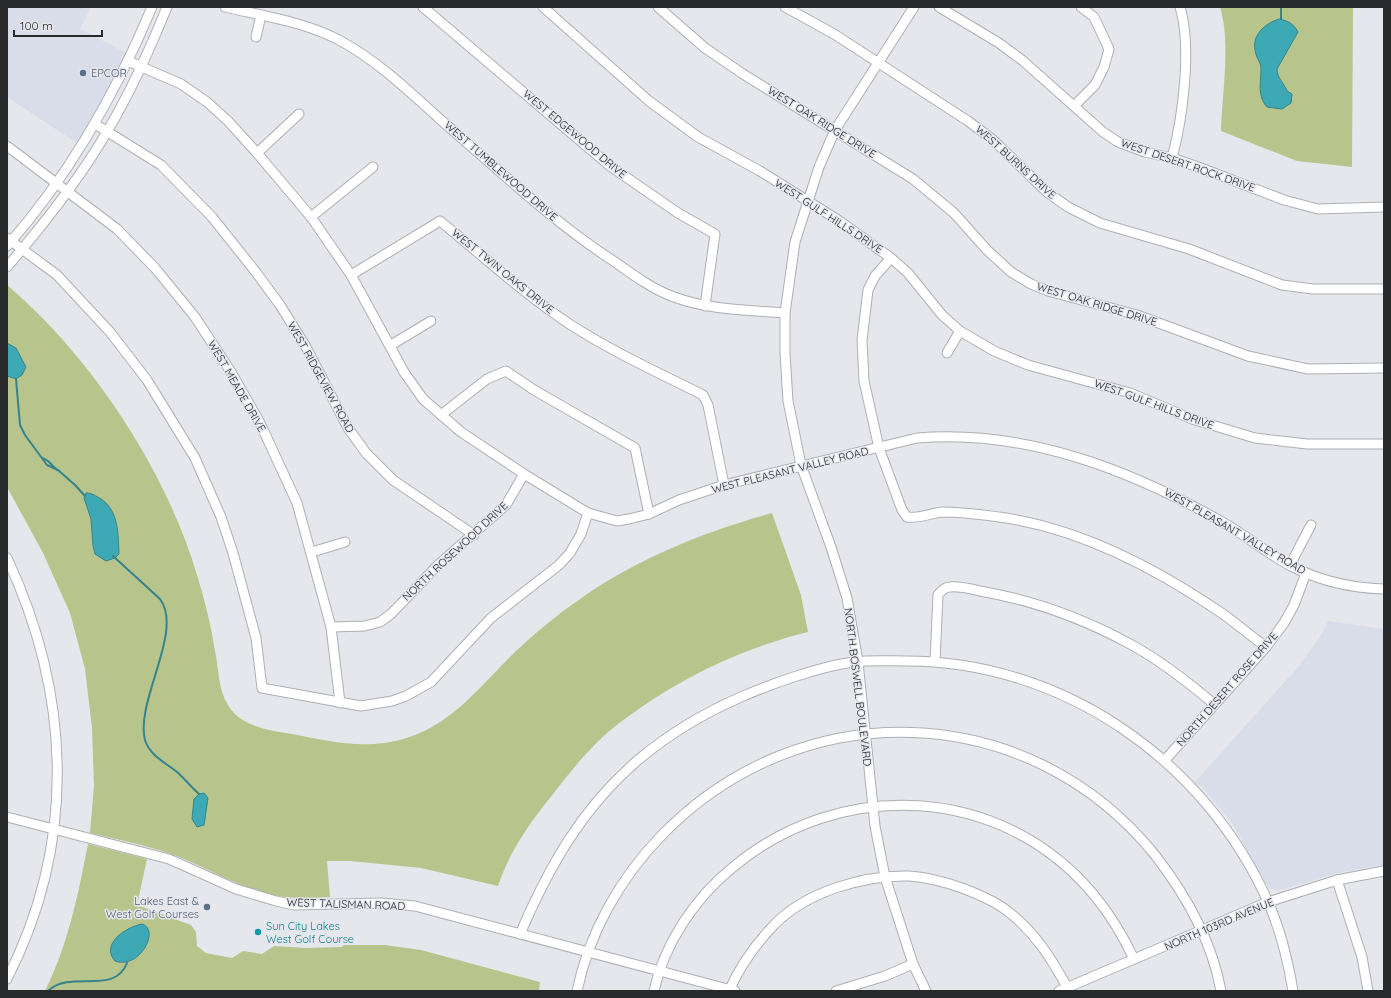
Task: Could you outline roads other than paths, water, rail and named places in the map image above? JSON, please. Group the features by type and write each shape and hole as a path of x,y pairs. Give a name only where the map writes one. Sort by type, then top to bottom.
{"street":[{"path":"152,7 128,61 94,124 56,182 8,242 57,275 110,332 147,380 195,458 221,517 235,561 256,638 262,688 361,706 392,701 406,696 431,682 491,618 559,565 570,553 588,513"},
{"path":"7,267 22,250 67,191 107,131 141,67 167,7"},
{"name":"WEST TUMBLEWOOD DRIVE","path":"225,7 296,24 338,40 364,56 394,78 559,221 602,254 673,297 705,306 785,313"},
{"name":"WEST EDGEWOOD DRIVE","path":"424,7 610,166 678,213 714,234 705,306"},
{"name":"WEST GULF HILLS DRIVE","path":"543,7 649,101 698,137 760,171 838,220 892,258 908,273 942,315 960,331 994,351 1028,365 1130,393 1192,419 1256,438 1307,444 1384,444"},
{"name":"WEST OAK RIDGE DRIVE","path":"658,7 705,48 743,74 913,179 954,213 996,259 1010,272 1031,284 1048,291 1137,315 1248,356 1308,369 1384,368"},
{"name":"WEST BURNS DRIVE","path":"785,7 834,34 968,121 992,139 1047,192 1068,207 1100,222 1189,249 1282,285 1313,289 1384,289"},
{"name":"NORTH BOSWELL BOULEVARD","path":"914,7 835,130 807,201 795,242 785,313 785,354 788,401 801,465 831,547 847,598 858,662 872,806 884,877 913,964 926,991"},
{"name":"WEST DESERT ROCK DRIVE","path":"939,7 999,43 1022,60 1103,132 1118,142 1145,152 1172,158 1284,200 1318,209 1384,207"},
{"path":"1074,106 1095,84 1104,67 1109,49 1094,17 1081,7"},
{"path":"1172,158 1179,133 1186,48 1184,20 1180,7"},
{"path":"256,37 261,15"},
{"name":"WEST PLEASANT VALLEY ROAD","path":"128,61 182,84 208,102 228,121 257,153 311,217 352,275 391,345 404,372 422,399 461,432 524,474 588,513 617,521 649,514 679,500 724,485 801,465 879,448 916,438 978,436 1018,443 1086,460 1145,481 1226,524 1290,565 1306,573 1339,584 1365,589 1384,590"},
{"path":"257,153 299,114"},
{"name":"WEST RIDGEVIEW ROAD","path":"94,124 120,138 161,165 212,218 255,271 306,347 348,428 366,453 393,480 474,534"},
{"name":"WEST MEADE DRIVE","path":"7,146 117,229 155,268 195,317 231,372 260,423 297,503 312,552 331,627 340,703"},
{"path":"311,217 373,167"},
{"name":"WEST TWIN OAKS DRIVE","path":"352,275 440,221 524,291 571,325 620,354 703,395 708,406 724,485"},
{"path":"892,258 875,276 868,290 862,340 864,381 879,448 902,510 907,517 914,518 941,512 965,512 1009,519 1078,538 1137,563 1183,588 1222,613 1266,647"},
{"path":"391,345 431,321"},
{"path":"947,353 960,331"},
{"path":"441,415 487,379 506,371 534,390 636,448 649,514"},
{"name":"NORTH ROSEWOOD DRIVE","path":"331,627 365,626 380,622 391,614 438,565 506,505 524,474"},
{"path":"1290,565 1311,525"},
{"path":"312,552 345,542"},
{"path":"7,558 27,602 38,637 50,686 57,744 57,786 54,829 42,884 31,924 7,979"},
{"name":"NORTH DESERT ROSE DRIVE","path":"1165,760 1266,647 1284,623 1294,605 1306,573"},
{"path":"936,661 938,595 946,588 966,588 996,594 1036,605 1102,630 1155,659 1214,704"},
{"path":"520,934 539,889 557,856 575,829 616,781 655,746 691,722 714,708 764,687 804,674 858,662 936,661 986,670 1044,688 1063,696 1113,722 1165,760 1199,794 1233,839 1268,902 1287,958 1293,991"},
{"path":"577,991 587,953 608,908 625,880 647,851 680,817 704,797 730,780 776,758 826,740 865,733 913,732 959,737 1003,748 1043,764 1096,798 1120,817 1145,844 1170,876 1186,900 1211,953 1221,991"},
{"path":"654,991 659,972 671,943 690,913 724,875 744,857 778,836 807,822 842,812 872,806 921,806 951,809 985,819 1017,833 1049,852 1078,877 1094,894 1113,920 1134,959"},
{"name":"WEST TALISMAN ROAD","path":"7,817 169,859 236,889 276,901 294,905 381,903 415,906 731,991"},
{"name":"NORTH 103RD AVENUE","path":"1063,989 1268,902 1337,880 1384,871"},
{"path":"731,991 742,966 773,926 790,912 813,898 835,890 884,877 910,876 935,880 975,893 1009,912 1046,950 1063,989"},
{"path":"1337,880 1362,957 1368,991"},
{"path":"836,991 885,976 913,964"}],"water":[{"path":"1279,19 1290,23 1298,32 1277,69 1278,75 1287,91 1292,94 1291,103 1282,109 1267,107 1264,103 1260,89 1261,66 1255,48 1255,42 1260,32 1268,24"},
{"path":"7,343 16,348 26,367 22,375 16,379 7,376"},
{"path":"86,493 92,494 101,499 107,504 114,516 118,531 119,554 115,558 106,561 95,554 91,519 84,498"},
{"path":"204,793 208,798 204,825 197,827 192,819 194,799 199,794"},
{"path":"142,924 147,928 149,934 145,948 132,960 124,962 115,961 111,955 111,948 117,937 129,929"}],"waterway":[{"path":"1281,7 1281,19"},
{"path":"16,379 20,425 25,435 47,465 58,470 85,496"},
{"path":"43,458 57,470"},
{"path":"113,556 160,599 166,613 166,629 163,647 146,706 144,724 147,746 154,755 177,772 199,794"},
{"path":"48,991 58,985 69,982 103,981 113,978 121,973 127,963"}],"place":[{"name":"EPCOR","path":"83,73"},
{"name":"Lakes East & West Golf Courses","path":"207,907"},
{"name":"Sun City Lakes West Golf Course","path":"258,932"}]}
